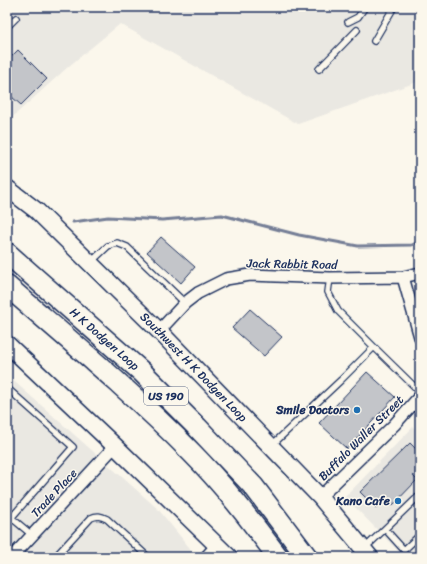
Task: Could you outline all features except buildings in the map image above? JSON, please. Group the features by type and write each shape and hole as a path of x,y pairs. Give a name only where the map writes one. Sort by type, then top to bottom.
{"highway":[{"name":"H K Dodgen Loop","path":"7,253 142,372 198,427 254,487 307,557"},
{"name":"H K Dodgen Loop","path":"7,286 125,389 192,453 238,504 278,557"}],"main road":[{"name":"Southwest H K Dodgen Loop","path":"7,188 37,211 159,331 320,497 367,553"},
{"path":"8,346 115,446 229,557"}],"street":[{"name":"Jack Rabbit Road","path":"159,331 186,303 198,293 226,279 250,275 330,278 403,277 420,273"},
{"path":"403,277 420,337"},
{"name":"Buffalo Waller Street","path":"320,497 394,425 420,396"},
{"name":"Trade Place","path":"12,557 115,446"},
{"path":"206,557 217,545"}],"lane":[{"path":"348,22 358,17 365,7"},
{"path":"374,41 394,7"},
{"path":"7,27 16,18"},
{"path":"319,69 357,30"},
{"path":"90,263 108,246 117,243 127,246 186,303"},
{"path":"330,278 328,292 338,311 420,392"},
{"path":"271,446 374,347"},
{"path":"7,388 73,447 9,516 32,536"},
{"path":"367,553 385,529 420,495"},
{"path":"55,557 91,518 101,516 107,519 148,557"},
{"path":"385,529 404,550 420,535"}],"shaded area":[{"path":"7,7 420,7 420,81 298,124 120,24 69,66 7,122"},
{"path":"7,375 158,509 197,557 7,557"},
{"path":"413,427 420,434 420,557 404,557 345,497"}],"waterway":[{"path":"73,222 108,217 162,220 222,215 299,235 358,246 412,245 420,241"}],"place":[{"name":"Smile Doctors","path":"357,410"},
{"name":"Kano Cafe","path":"398,501"}]}
